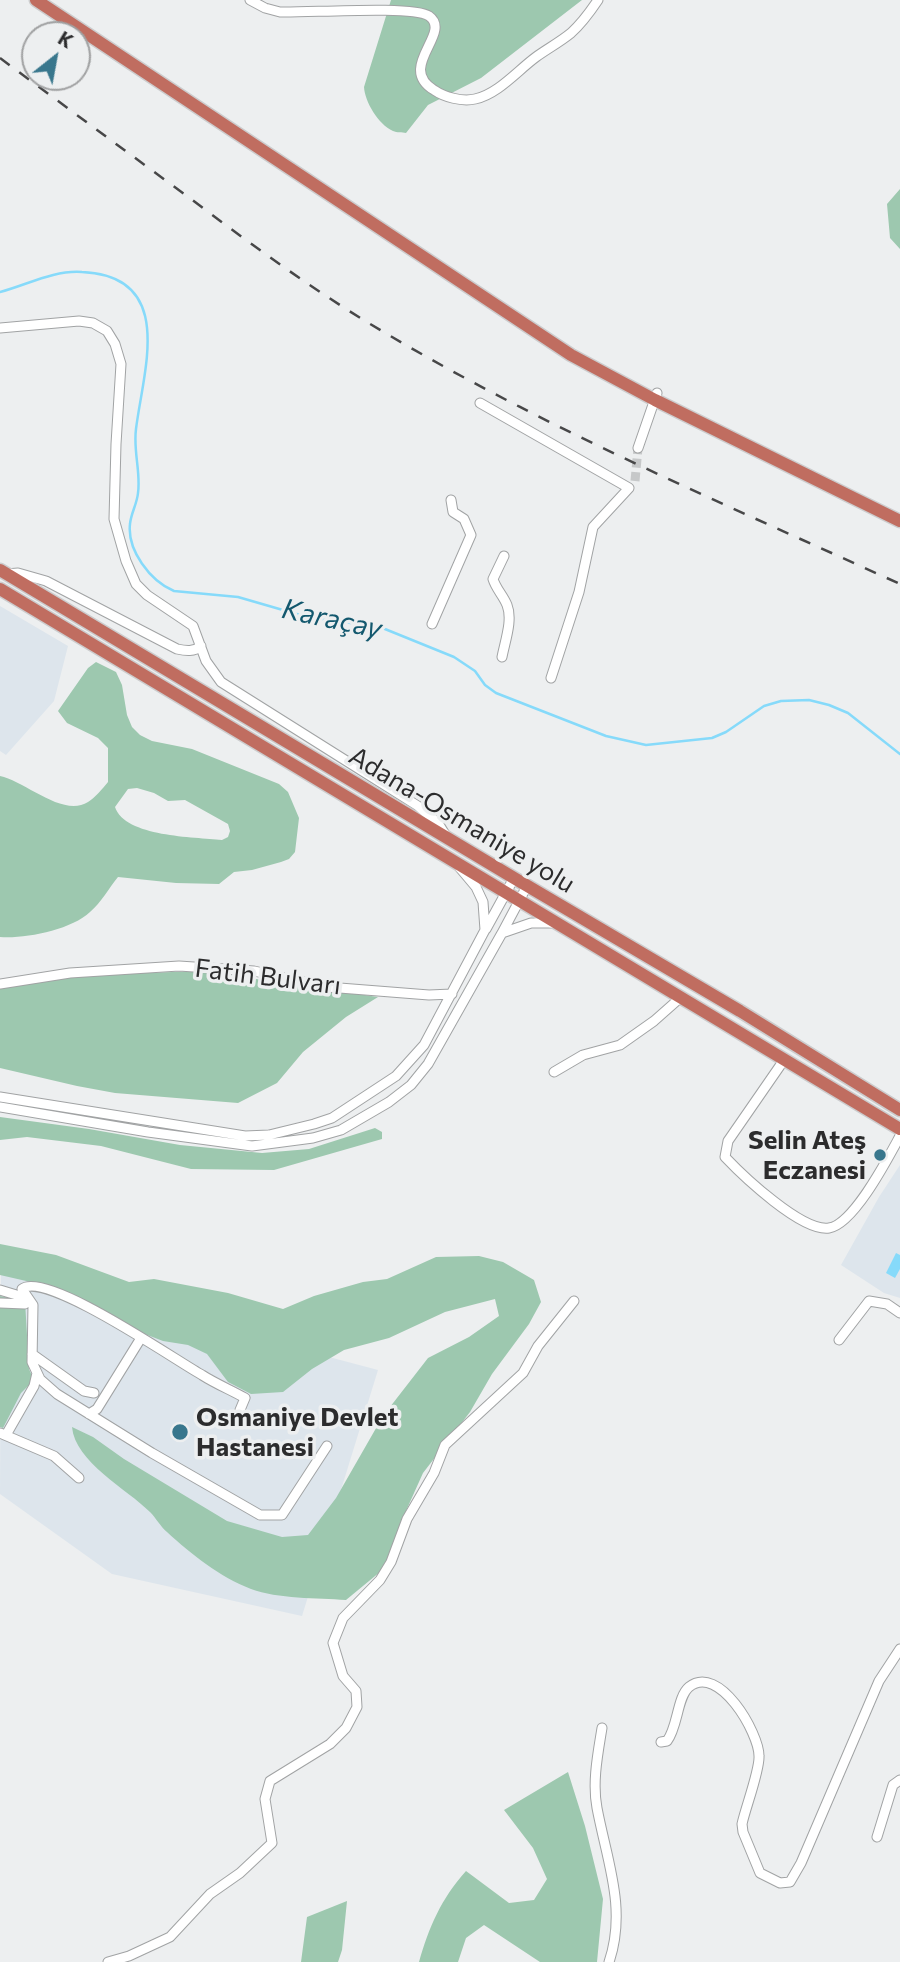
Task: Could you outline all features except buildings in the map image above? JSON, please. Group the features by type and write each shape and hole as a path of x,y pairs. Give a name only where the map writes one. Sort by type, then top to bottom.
{"highway":[{"path":"36,0 571,355 900,512"},
{"path":"45,0 575,351 656,396 900,521"},
{"name":"Adana-Osmaniye yolu","path":"3,572 740,1011 900,1110"},
{"name":"Adana-Osmaniye yolu","path":"0,589 900,1129"}],"street":[{"path":"250,0 265,8 300,13 399,10 425,14 435,23 435,33 420,66 420,76 432,90 443,95 472,100 493,91 569,34 598,0"},
{"path":"0,328 79,321 93,323 107,331 115,344 121,364 114,519 136,584 146,595 192,626 206,661 221,682 418,806 438,822 449,839"},
{"path":"638,448 656,396"},
{"path":"480,403 632,484 593,527 579,592 551,678"},
{"path":"432,624 471,535 464,519 453,512 451,500"},
{"path":"502,657 509,624 507,606 493,579 504,556"},
{"path":"3,572 46,581 177,649 197,650 201,646"},
{"path":"454,861 476,887 483,902 485,930"},
{"path":"0,1097 245,1136 269,1135 332,1118 396,1076 424,1045 514,878"},
{"path":"0,1107 252,1146 313,1138 341,1130 389,1102 411,1085 428,1064 527,886"},
{"path":"502,933 531,923 554,923"},
{"name":"Fatih Bulvarı","path":"0,984 57,975 179,966 254,971 327,987 429,995 452,994"},
{"path":"554,1072 583,1055 620,1045 673,1007 680,998"},
{"path":"784,1060 728,1140 724,1157 756,1189 799,1218 810,1225 830,1228 850,1216 900,1136"},
{"path":"22,1289 26,1285 36,1285 67,1296 245,1398 240,1410"},
{"path":"0,1290 23,1297 22,1289"},
{"path":"0,1303 25,1304 22,1289"},
{"path":"22,1289 33,1305 32,1362 37,1373 57,1394 260,1515 282,1515 327,1446"},
{"path":"108,1962 130,1956 170,1937 210,1894 240,1873 272,1843 265,1799 270,1781 330,1744 346,1728 357,1707 356,1691 343,1676 333,1643 344,1618 380,1580 391,1562 407,1519 434,1473 445,1445 523,1373 538,1346 574,1301"},
{"path":"839,1340 869,1301 887,1304 900,1313"},
{"path":"89,1414 97,1409 141,1338"},
{"path":"32,1354 75,1385 90,1394 94,1393"},
{"path":"37,1373 34,1386 3,1434 54,1456 79,1478"},
{"path":"661,1742 667,1741 672,1735 686,1690 692,1685 701,1682 710,1684 732,1698 744,1716 760,1757 742,1824 743,1832 760,1873 780,1883 790,1882 801,1863 879,1681 900,1649"},
{"path":"602,1728 597,1761 596,1807 617,1900 616,1938 609,1962"},
{"path":"877,1837 893,1785 900,1780"}],"shaded area":[{"path":"0,606 68,646 54,701 6,755 0,751"},
{"path":"900,1165 900,1298 884,1293 841,1265"},
{"name":"Osmaniye Devlet Hastanesi","path":"1,1270 378,1370 302,1616 112,1574 0,1494"}],"green space":[{"path":"391,0 582,0 481,78 428,105 406,133 387,128 377,118 364,87"},
{"path":"900,189 900,249 890,238 887,204"},
{"path":"96,662 116,672 122,685 127,715 132,727 140,735 152,741 192,749 279,784 288,792 299,818 295,852 289,859 281,862 234,872 219,884 118,877 94,908 71,924 34,935 0,937 0,776 56,802 78,806 88,802 108,782 108,748 98,738 67,723 58,711 88,668","holes":["137,788 168,801 185,800 228,824 228,837 222,840 195,838 146,830 121,817 115,807 128,789"]},
{"path":"202,971 378,997 346,1017 303,1052 277,1083 238,1103 115,1093 0,1068 0,985 84,975"},
{"path":"0,1117 180,1145 262,1153 309,1149 375,1128 382,1132 382,1139 274,1170 191,1169 101,1146 27,1137 0,1140"},
{"path":"0,1244 56,1255 129,1282 154,1279 228,1293 283,1309 314,1296 363,1282 387,1279 436,1257 479,1256 503,1262 534,1280 541,1302 529,1324 492,1374 470,1412 423,1473 401,1522 386,1567 346,1600 285,1596 239,1584 196,1557 165,1530 150,1512 92,1463 75,1440 72,1427 93,1437 124,1459 227,1521 282,1537 308,1535 336,1498 383,1416 428,1358 469,1337 499,1316 495,1299 445,1312 389,1338 344,1350 312,1369 283,1392 251,1394 228,1382 207,1354 188,1345 163,1341 116,1323 95,1305 35,1283 0,1275"},
{"path":"0,1296 25,1301 29,1369 32,1376 30,1384 21,1393 3,1428 0,1427"},
{"path":"568,1772 603,1899 597,1962 540,1962 484,1925 466,1938 458,1962 419,1962 437,1914 466,1871 509,1903 534,1900 547,1879 533,1848 504,1810"},
{"path":"347,1901 342,1950 338,1962 301,1962 307,1917"}],"water":[{"path":"896,1253 900,1255 900,1269 895,1278 886,1273"}],"waterway":[{"name":"Karaçay","path":"0,292 50,276 82,272 112,278 132,290 143,308 147,330 147,355 135,437 139,477 130,534 142,564 157,580 174,591 238,597 307,617 380,627 454,657 475,671 485,685 496,693 606,736 646,745 712,738 726,732 764,706 781,701 809,700 848,713 900,754"}],"tunnel":[{"path":"635,481 638,448"}],"railway":[{"path":"0,58 260,250 387,334 576,435 900,584"}],"place":[{"name":"Selin Ateş Eczanesi","path":"880,1155"},
{"name":"Osmaniye Devlet Hastanesi","path":"180,1432"}]}
